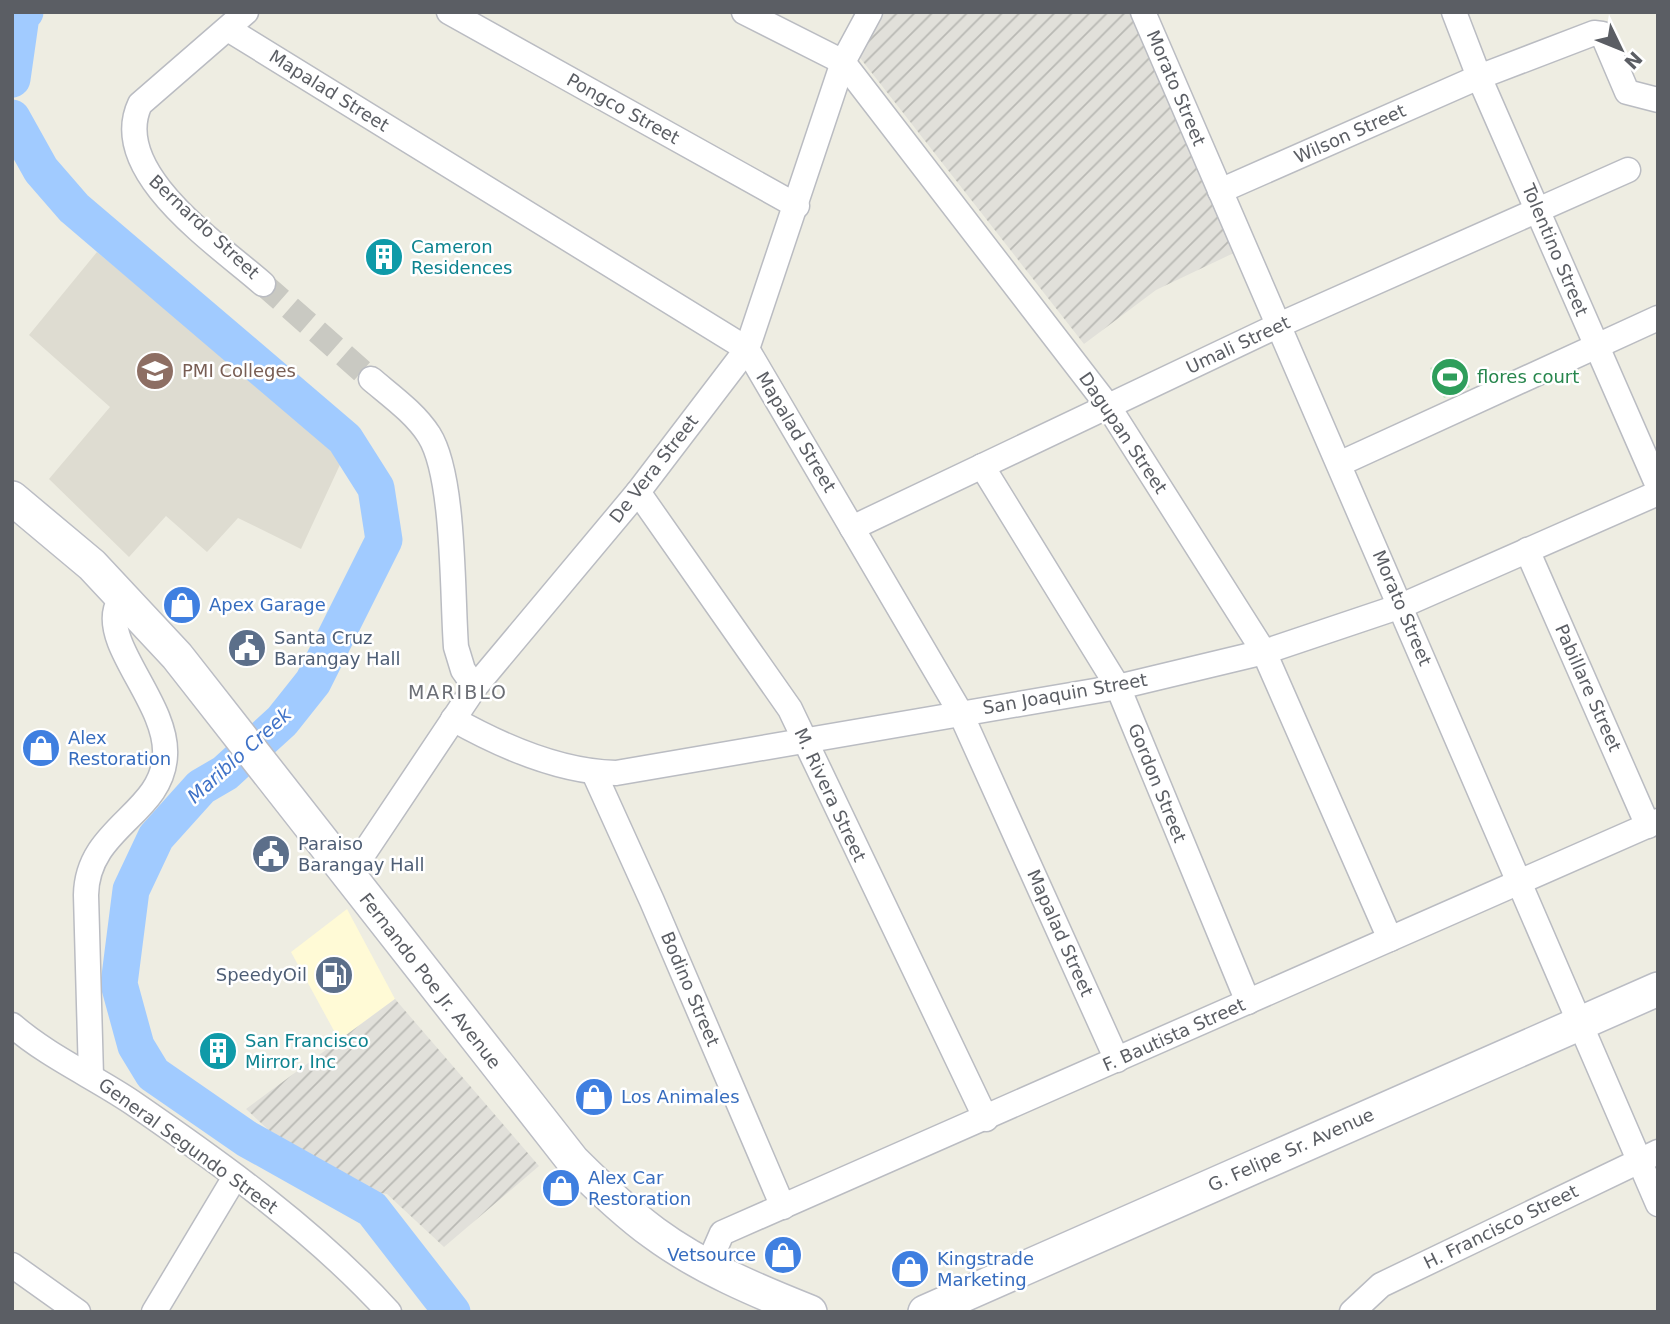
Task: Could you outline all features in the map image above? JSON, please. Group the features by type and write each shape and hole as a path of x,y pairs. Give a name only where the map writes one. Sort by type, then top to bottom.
{"main road":[{"name":"Fernando Poe Jr. Avenue","path":"12,498 51,528 126,600 177,656 573,1161 614,1201 656,1235 708,1265 810,1312"},
{"name":"G. Felipe Sr. Avenue","path":"925,1312 1658,989"}],"street":[{"name":"Pongco Street","path":"449,12 797,206"},
{"name":"Dagupan Street","path":"744,12 843,62 1108,406 1264,652 1390,939"},
{"name":"De Vera Street","path":"348,877 475,687 638,492 747,349 843,62 870,12"},
{"name":"Morato Street","path":"1144,12 1580,1023 1648,1156 1658,1204"},
{"name":"Tolentino Street","path":"1454,12 1479,77 1658,486"},
{"name":"Bernardo Street","path":"237,20 140,104 133,126 134,138 151,181 263,284"},
{"name":"Mapalad Street","path":"237,20 747,349 960,712 1117,1060"},
{"name":"Wilson Street","path":"1220,191 1479,77 1598,33 1604,38 1625,89 1658,100"},
{"name":"Umali Street","path":"852,528 1279,325 1628,170"},
{"path":"1339,464 1658,318"},
{"path":"371,379 418,420 437,451 445,480 456,647 463,670 475,687"},
{"name":"Gordon Street","path":"982,466 1118,687 1248,1002"},
{"name":"M. Rivera Street","path":"638,492 790,709 986,1119"},
{"name":"San Joaquin Street","path":"453,719 542,758 594,773 616,773 1118,687 1264,652 1401,606 1658,493"},
{"name":"Pabillare Street","path":"1527,550 1653,824"},
{"name":"General Segundo Street","path":"126,600 116,609 114,626 156,709 165,740 166,756 156,787 101,846 89,869 86,895 91,1076 235,1177 310,1235 389,1312"},
{"name":"Bodino Street","path":"594,773 783,1207"},
{"name":"F. Bautista Street","path":"708,1265 722,1233 1653,824"},
{"path":"12,1025 36,1045 91,1076"},
{"name":"H. Francisco Street","path":"1352,1312 1381,1285 1648,1156"},
{"path":"154,1312 235,1177"},
{"path":"12,1265 78,1312"}],"shaded area":[{"path":"876,12 1130,12 1240,250 1156,290 1084,344 857,54"},
{"name":"PMI Colleges","path":"97,252 344,456 301,549 238,518 207,552 166,516 129,557 49,479 110,407 29,335"},
{"path":"347,909 395,999 339,1040 291,952"},
{"path":"395,999 539,1166 444,1247 387,1194 357,1190 301,1160 246,1109"}],"green space":[{"name":"flores court","path":"1456,357 1470,387 1444,398 1430,368"}],"waterway":[{"name":"Mariblo Creek","path":"12,79 21,16 25,12"},
{"name":"Mariblo Creek","path":"12,118 41,170 74,208 345,439 376,488 384,540 313,682 282,721 225,773 201,787 156,837 131,890 119,984 136,1046 153,1074 247,1139 372,1209 452,1312"}],"tunnel":[{"path":"263,284 371,379"}],"place":[{"name":"Cameron Residences","path":"384,257"},
{"name":"PMI Colleges","path":"155,371"},
{"name":"flores court","path":"1450,377"},
{"name":"Apex Garage","path":"182,605"},
{"name":"Santa Cruz Barangay Hall","path":"247,648"},
{"name":"Alex Restoration","path":"41,748"},
{"name":"Paraiso Barangay Hall","path":"271,854"},
{"name":"SpeedyOil","path":"334,975"},
{"name":"San Francisco Mirror, Inc","path":"218,1051"},
{"name":"Los Animales","path":"594,1097"},
{"name":"Alex Car Restoration","path":"561,1188"},
{"name":"Vetsource","path":"783,1255"},
{"name":"Kingstrade Marketing","path":"910,1269"}],"district":[{"name":"MARIBLO","path":"458,692"}]}
